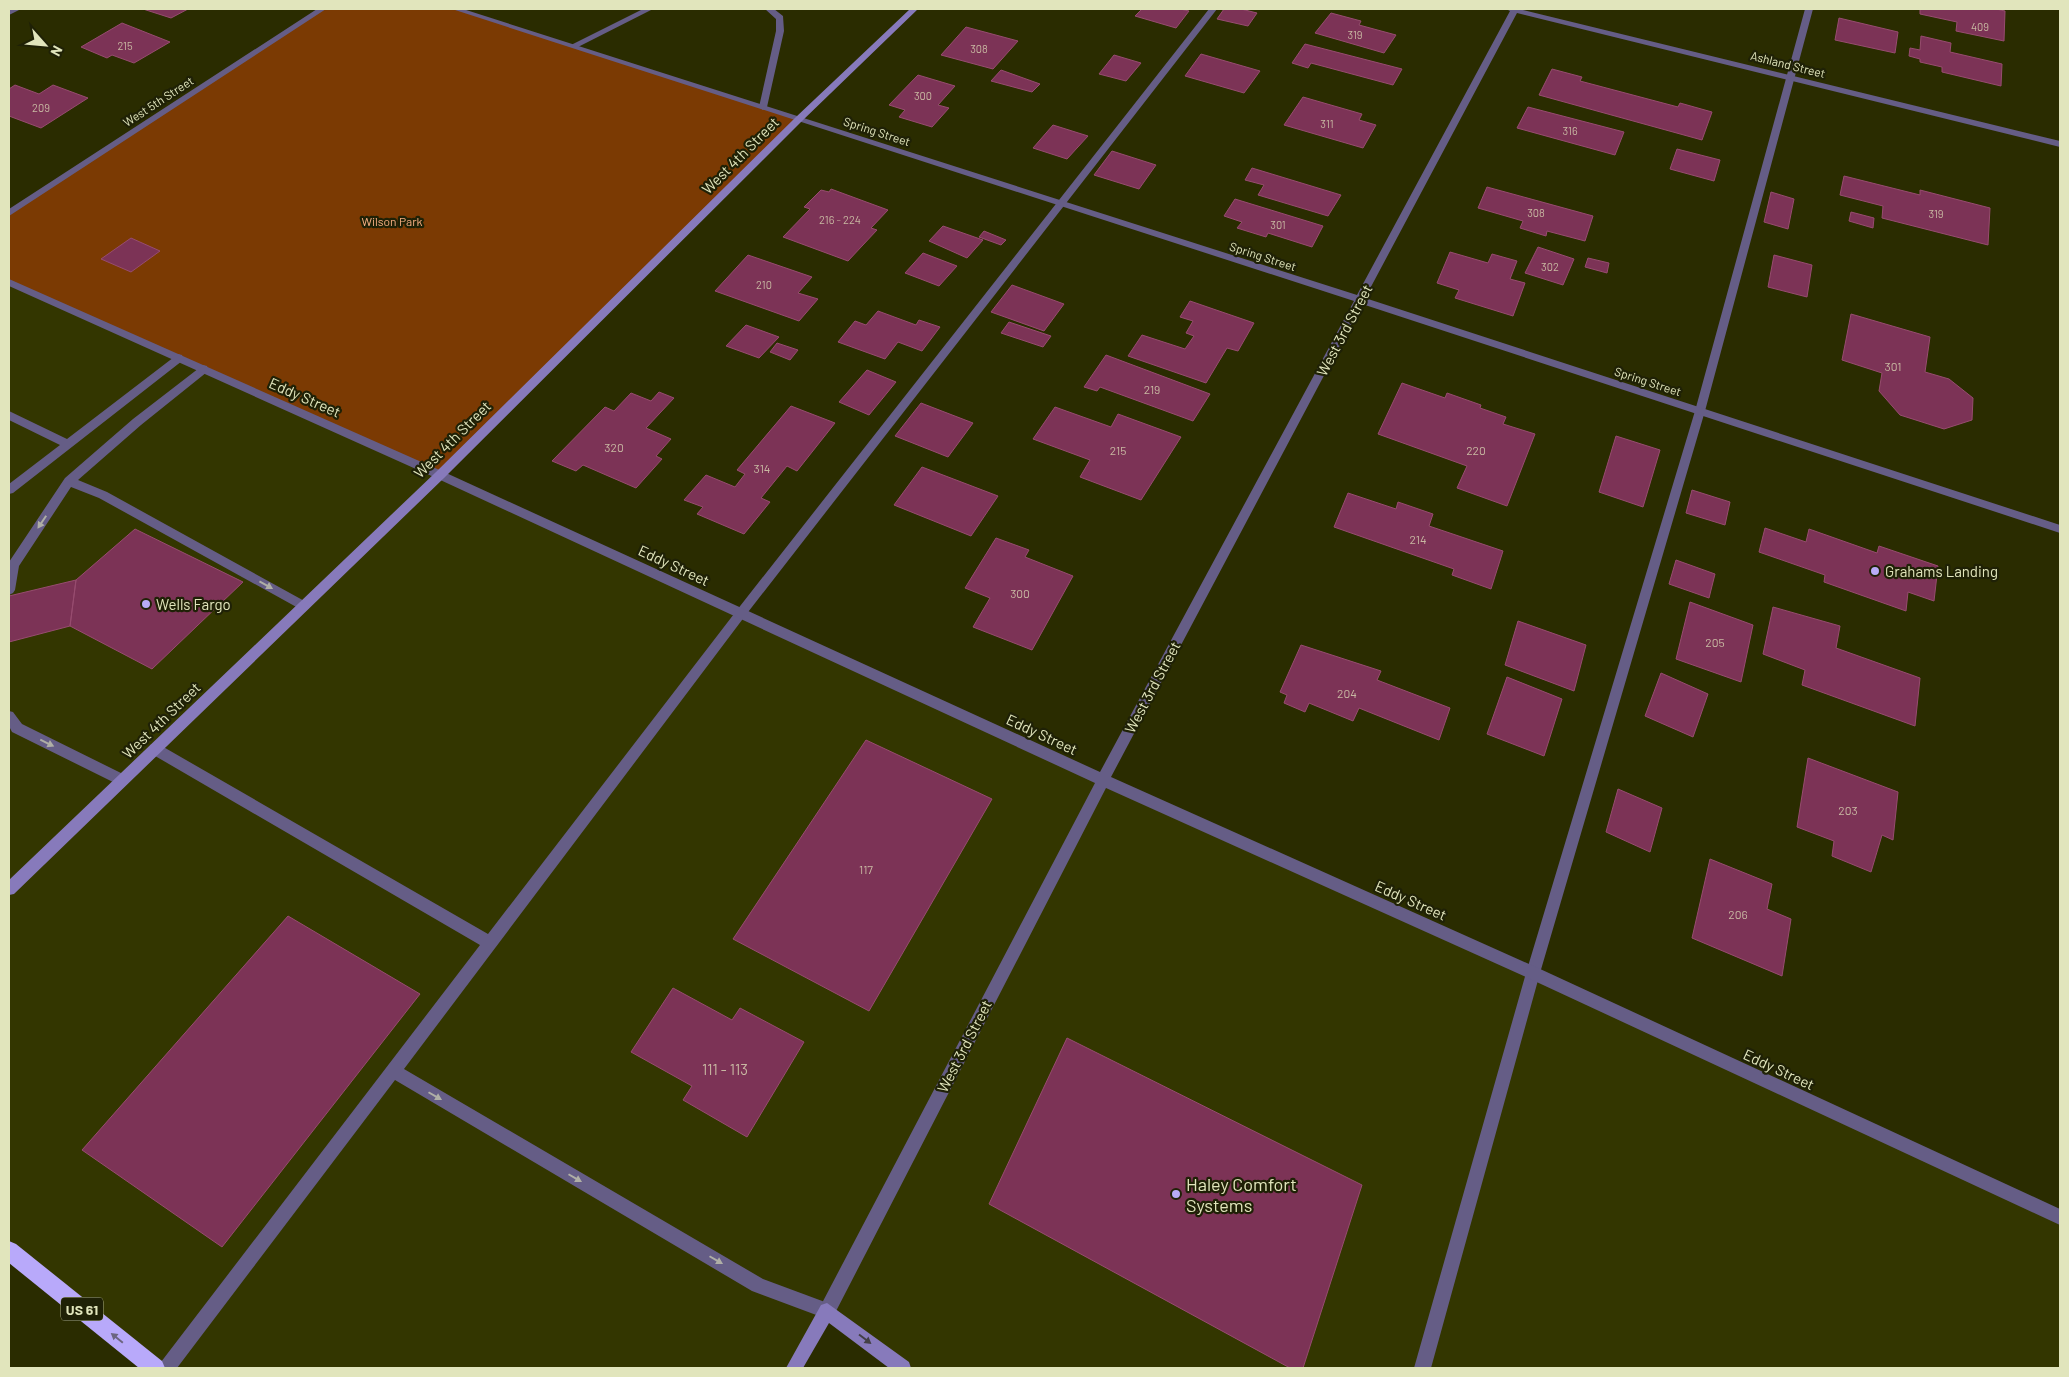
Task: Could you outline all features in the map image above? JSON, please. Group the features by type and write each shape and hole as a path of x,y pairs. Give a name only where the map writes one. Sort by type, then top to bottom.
{"highway":[{"name":"US 61","path":"9,1251 155,1368"}],"street":[{"path":"9,13 17,9"},
{"name":"West 5th Street","path":"9,213 322,9"},
{"name":"Spring Street","path":"456,9 1360,300 2060,529"},
{"path":"573,46 649,9"},
{"path":"763,107 780,31 780,18 768,9"},
{"name":"West 4th Street","path":"9,889 440,475 799,119 914,9"},
{"path":"167,1368 741,613 1213,9"},
{"name":"Ashland Street","path":"1513,9 2060,144"},
{"name":"West 3rd Street","path":"794,1368 827,1311 1103,780 1360,300 1513,9"},
{"path":"1422,1368 1533,973 1700,411 1809,9"},
{"name":"Eddy Street","path":"9,282 440,475 1103,780 1533,973 2060,1217"},
{"path":"9,490 178,358"},
{"path":"9,590 13,565 69,481 137,422 203,370"},
{"path":"9,415 68,444"},
{"path":"69,481 103,495 304,606"},
{"path":"9,716 17,728 122,780"},
{"path":"155,749 490,943"},
{"path":"393,1072 758,1284 827,1311 903,1368"}],"shaded area":[{"path":"9,282 440,475 1533,973 2060,1217 2060,1368 903,1368 827,1311 794,1368 159,1368 9,1250"}],"green space":[{"name":"Wilson Park","path":"322,9 456,9 799,119 440,475 9,282 9,213"}],"building":[{"path":"143,9 188,9 171,18"},
{"path":"1142,9 1180,9 1189,11 1176,28 1135,16"},
{"path":"1224,9 1241,9 1257,13 1248,26 1217,19"},
{"path":"1920,9 1996,9 2005,11 2004,41 1956,31 1957,22 1920,14"},
{"path":"1331,13 1361,21 1359,25 1396,35 1384,53 1315,33"},
{"path":"1839,18 1898,32 1895,53 1835,40"},
{"path":"122,23 170,42 134,63 112,55 107,58 81,47"},
{"path":"966,27 1018,41 993,69 941,55"},
{"path":"1921,36 1951,43 1950,52 2002,64 2001,86 1942,72 1942,67 1920,62 1920,59 1909,56 1910,48 1920,50"},
{"path":"1305,44 1402,69 1393,85 1311,63 1308,68 1292,63"},
{"path":"1201,54 1260,71 1244,93 1185,76"},
{"path":"1114,55 1141,63 1126,81 1099,74"},
{"path":"1552,69 1582,77 1580,81 1678,107 1680,103 1712,112 1702,140 1539,95"},
{"path":"1001,70 1040,84 1032,92 991,81"},
{"path":"918,75 955,86 938,105 949,108 932,127 899,117 905,110 889,105"},
{"path":"15,85 39,94 53,85 88,98 41,128 9,116 9,89"},
{"path":"1303,97 1362,114 1359,120 1376,125 1363,148 1284,125"},
{"path":"1528,107 1624,132 1615,155 1517,128"},
{"path":"1053,125 1088,136 1067,159 1033,148"},
{"path":"1677,149 1720,160 1714,181 1670,169"},
{"path":"1112,151 1156,165 1139,189 1094,175"},
{"path":"1252,168 1341,195 1328,216 1258,195 1264,185 1245,180"},
{"path":"1844,176 1920,195 1920,190 1990,208 1988,245 1882,218 1883,206 1840,195"},
{"path":"1487,187 1593,216 1585,241 1547,231 1546,236 1520,228 1523,221 1478,208"},
{"path":"831,189 888,210 871,228 877,230 848,261 783,237 810,209 804,207 821,190 829,192"},
{"path":"1771,192 1794,199 1788,229 1764,222"},
{"path":"1235,199 1323,226 1312,247 1268,233 1266,237 1237,228 1242,222 1224,216"},
{"path":"1851,212 1874,218 1873,228 1849,221"},
{"path":"943,226 983,240 967,258 929,241"},
{"path":"984,231 1006,240 1001,245 979,237"},
{"path":"131,238 160,251 131,272 101,259"},
{"path":"1538,247 1574,259 1563,285 1525,273"},
{"path":"1450,252 1488,263 1492,254 1517,261 1510,279 1525,283 1513,316 1455,298 1459,290 1437,283"},
{"path":"923,253 957,266 939,286 905,273"},
{"path":"748,255 812,277 798,293 818,299 799,321 715,291"},
{"path":"1774,255 1812,265 1807,297 1768,287"},
{"path":"1588,258 1609,263 1607,273 1585,267"},
{"path":"1012,285 1064,304 1044,331 991,312"},
{"path":"1190,301 1254,323 1238,351 1227,348 1206,383 1128,356 1142,335 1185,349 1194,336 1186,333 1193,321 1180,317"},
{"path":"878,311 916,325 919,320 940,327 922,351 898,342 885,359 838,342 855,321 866,325"},
{"path":"1851,314 1930,337 1925,372 1949,379 1973,398 1972,420 1944,429 1900,415 1879,391 1882,373 1842,360"},
{"path":"1009,322 1051,336 1043,347 1001,333"},
{"path":"746,325 779,337 759,358 726,346"},
{"path":"777,343 798,350 790,360 770,352"},
{"path":"1106,355 1210,394 1193,421 1100,387 1097,391 1084,387"},
{"path":"867,370 896,382 869,415 839,402"},
{"path":"1402,383 1445,398 1447,393 1481,405 1480,408 1506,417 1503,424 1535,434 1507,506 1457,488 1467,466 1378,434"},
{"path":"659,392 674,398 646,428 671,439 656,456 662,459 636,488 583,465 576,471 552,461 605,407 614,411 631,393 651,401"},
{"path":"921,403 973,423 948,457 895,436"},
{"path":"791,406 835,423 797,471 787,466 761,498 770,502 744,534 697,514 703,507 684,500 706,475 735,487 745,474 737,470"},
{"path":"1055,407 1111,427 1118,414 1181,437 1141,500 1080,477 1090,460 1033,439"},
{"path":"1616,436 1660,450 1643,507 1599,492"},
{"path":"922,467 998,496 971,536 894,505"},
{"path":"1692,490 1730,502 1725,525 1686,513"},
{"path":"1348,493 1396,509 1398,502 1433,514 1429,526 1503,551 1491,589 1452,575 1454,569 1334,527"},
{"name":"Grahams Landing","path":"1765,528 1806,542 1809,529 1877,553 1879,546 1938,566 1934,601 1908,592 1906,611 1824,582 1825,575 1759,552"},
{"name":"Wells Fargo","path":"135,529 243,582 152,669 70,626 76,580"},
{"path":"996,538 1029,550 1025,557 1073,576 1032,650 973,627 990,598 965,588"},
{"path":"1676,560 1715,574 1709,598 1669,584"},
{"path":"76,580 70,626 9,642 9,596"},
{"path":"1690,602 1753,625 1741,682 1676,659"},
{"path":"1773,607 1840,626 1836,648 1920,678 1915,726 1802,685 1805,670 1763,654"},
{"path":"1518,621 1586,645 1574,691 1505,665"},
{"path":"1301,645 1381,671 1377,680 1450,708 1439,740 1359,708 1353,721 1309,703 1305,712 1284,703 1287,695 1280,692"},
{"path":"1661,673 1708,694 1693,737 1645,716"},
{"path":"1507,677 1562,699 1544,756 1487,734"},
{"path":"866,740 992,799 869,1011 733,939"},
{"path":"1808,758 1898,792 1893,840 1882,835 1871,872 1832,856 1834,841 1797,827"},
{"path":"1618,789 1662,808 1650,852 1606,832"},
{"path":"1710,859 1772,884 1767,909 1791,919 1782,976 1692,938"},
{"path":"288,916 420,994 222,1247 82,1150"},
{"path":"673,988 732,1020 740,1008 804,1042 747,1137 683,1100 692,1086 631,1052"},
{"name":"Haley Comfort Systems","path":"1067,1038 1362,1185 1303,1368 1290,1368 989,1204"}],"place":[{"name":"Grahams Landing","path":"1875,571"},
{"name":"Wells Fargo","path":"146,604"},
{"name":"Haley Comfort Systems","path":"1176,1194"}]}
